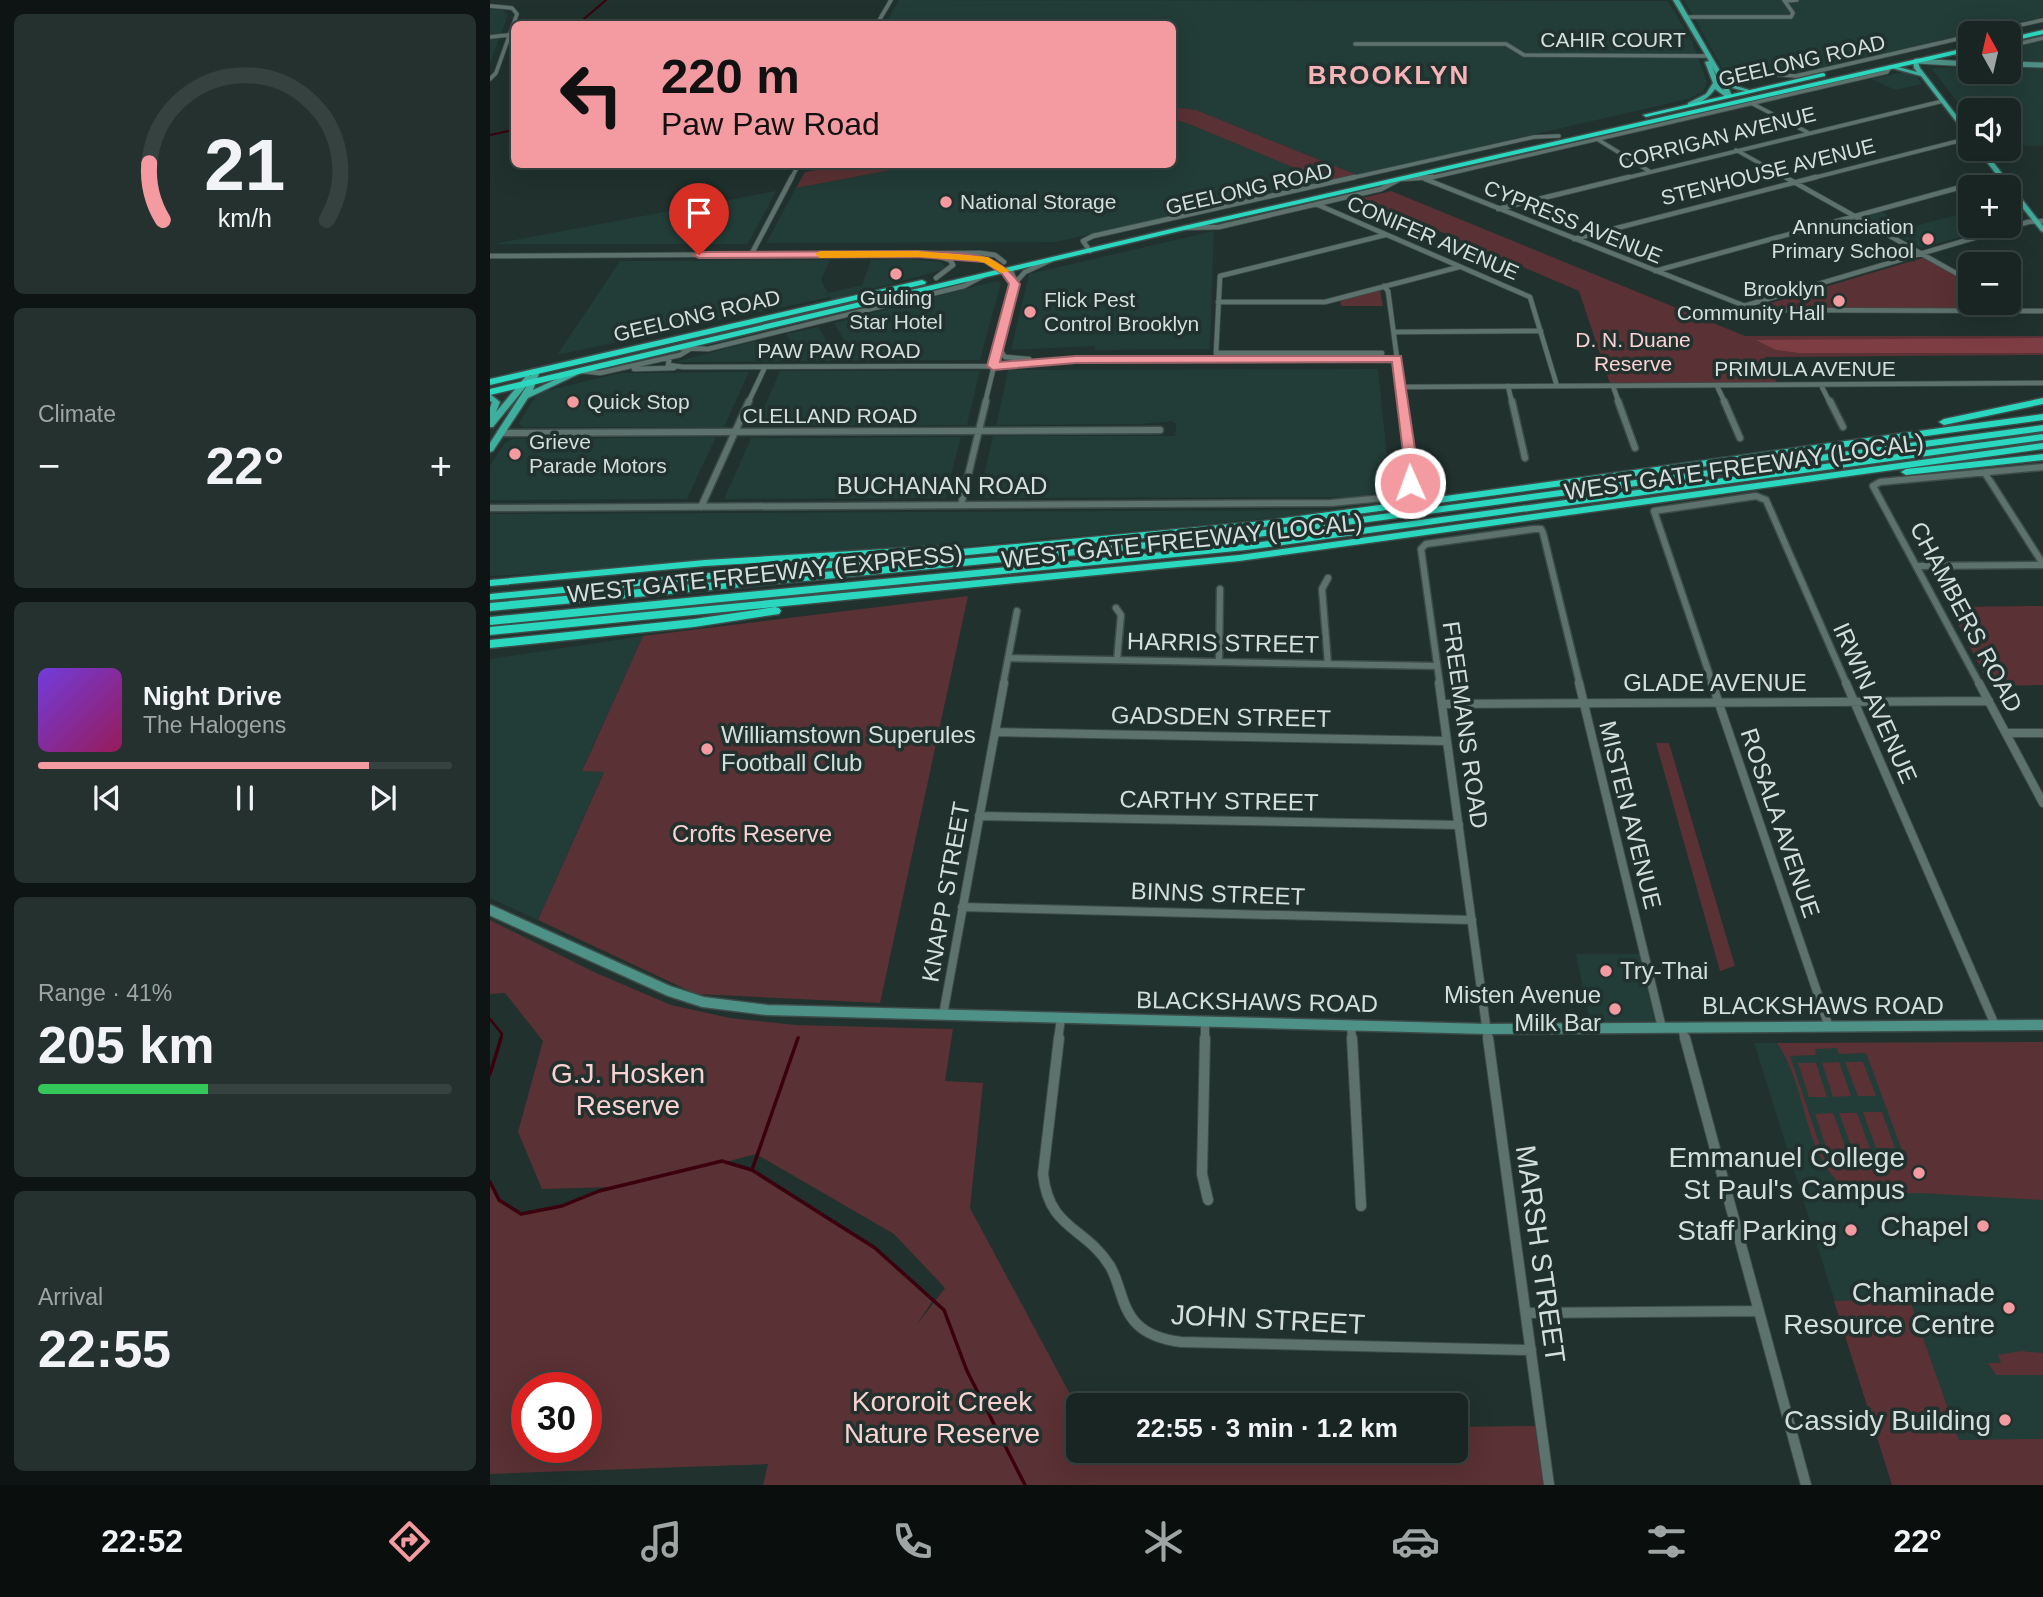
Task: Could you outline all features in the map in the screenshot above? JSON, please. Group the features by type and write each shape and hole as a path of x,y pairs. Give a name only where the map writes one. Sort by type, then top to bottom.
{"highway":[{"path":"2021,30 2043,26"},
{"path":"2021,37 2043,32"},
{"path":"1828,74 1898,61 1917,63 1923,55 1958,48"},
{"name":"GEELONG ROAD","path":"535,377 581,371 686,348 984,275 1004,267 1690,104 1958,48"},
{"name":"GEELONG ROAD","path":"535,377 936,278 1051,260 1087,248 1917,63 1958,50"},
{"path":"1637,126 1649,120 1722,102 1728,96 1763,97"},
{"path":"1577,132 1586,137"},
{"path":"490,383 535,377"},
{"path":"490,394 535,377"},
{"path":"1793,452 2043,401"},
{"name":"WEST GATE FREEWAY (LOCAL)","path":"490,597 1214,529 2043,417"},
{"name":"WEST GATE FREEWAY (EXPRESS)","path":"490,607 1235,537 2043,428"},
{"name":"WEST GATE FREEWAY (EXPRESS)","path":"490,621 1246,547 2043,437"},
{"name":"WEST GATE FREEWAY (LOCAL)","path":"490,631 1251,556 2043,446"},
{"path":"1631,505 1704,499 1829,480 2043,457"},
{"path":"490,583 705,563 1214,529"},
{"path":"490,644 694,623 878,594"}],"main road":[{"path":"1676,0 1723,81 1728,96"},
{"path":"1945,55 1944,61 1951,64"},
{"path":"1708,56 1720,93 1728,96"},
{"path":"1917,63 1958,64"},
{"path":"1917,63 1958,64"},
{"path":"1917,63 1958,113"},
{"path":"2021,65 2043,65"},
{"path":"1891,67 1927,76 1958,121"},
{"path":"1714,80 1723,81 1747,92"},
{"path":"1690,104 1708,95 1714,80"},
{"path":"1991,161 2004,175"},
{"path":"2021,196 2041,221 2043,230"},
{"path":"524,397 581,371"},
{"path":"490,449 495,433 524,397 535,377"},
{"path":"490,425 522,384"},
{"path":"490,394 496,404 490,419"},
{"name":"BLACKSHAWS ROAD","path":"490,909 647,982 703,1002 767,1010 1487,1029 2043,1025"}],"street":[{"path":"879,21 891,0"},
{"path":"1784,1 1797,0"},
{"path":"1686,18 1791,17 1793,13 1784,1"},
{"path":"491,6 510,10 512,21"},
{"path":"2021,28 2043,20"},
{"path":"490,77 496,73 511,24"},
{"path":"2021,28 2029,27"},
{"path":"490,37 507,36"},
{"path":"2021,43 2043,38"},
{"name":"CAHIR COURT","path":"1355,44 1506,44 1524,55 1708,56"},
{"name":"GEELONG ROAD","path":"1723,81 1749,73 1796,76 1958,48"},
{"path":"1381,189 1400,179 1424,179 1753,104 1887,72 1891,67"},
{"name":"CORRIGAN AVENUE","path":"1499,209 1943,101"},
{"path":"1753,104 1807,132"},
{"path":"1597,139 1649,171"},
{"name":"STENHOUSE AVENUE","path":"1574,239 1958,140"},
{"path":"1735,150 1958,274"},
{"path":"1511,159 1521,152"},
{"path":"751,254 797,168"},
{"name":"CYPRESS AVENUE","path":"1424,179 1744,306 1770,311 1958,311"},
{"path":"1184,228 1219,227 1415,181"},
{"path":"1655,271 1958,189"},
{"name":"CONIFER AVENUE","path":"1315,204 1530,297 1557,386"},
{"path":"1744,306 1921,253 2041,221"},
{"path":"1216,353 1220,276 1386,234"},
{"path":"490,256 988,253 1004,267 1015,284"},
{"path":"918,254 982,258 1004,267"},
{"path":"918,254 946,258 953,263 951,268 936,278"},
{"path":"961,505 1015,284 1026,272 1051,260"},
{"path":"1217,302 1325,302 1459,267"},
{"path":"581,371 596,373 619,369 670,357 686,348 705,349 816,324 964,286 984,275"},
{"path":"1384,286 1388,290 1400,387"},
{"name":"CYPRESS AVENUE","path":"2021,311 2043,310"},
{"path":"1394,332 1541,331"},
{"path":"998,346 999,352 1008,358 1033,359"},
{"path":"1216,353 1226,359"},
{"path":"1206,359 1216,353"},
{"name":"PAW PAW ROAD","path":"1216,353 1397,358"},
{"name":"PAW PAW ROAD","path":"619,369 980,366 1033,359 1226,359 1382,353"},
{"name":"PAW PAW ROAD","path":"670,357 667,362 670,365 699,367"},
{"name":"PAW PAW ROAD","path":"994,364 1076,360"},
{"path":"701,507 765,367"},
{"name":"PRIMULA AVENUE","path":"1400,387 2043,383"},
{"path":"1821,385 1843,427"},
{"path":"1508,386 1525,458"},
{"path":"1613,386 1635,448"},
{"path":"1717,386 1740,438"},
{"name":"BUCHANAN ROAD","path":"490,508 1331,503 1393,495 1407,487 1412,475 1400,387"},
{"name":"CLELLAND ROAD","path":"495,433 1160,430"},
{"path":"2043,467 1985,473 2043,564"},
{"name":"CHAMBERS ROAD","path":"1985,473 1878,482 1873,486 2043,803"},
{"name":"IRWIN AVENUE","path":"1654,511 1762,497 1995,1025"},
{"name":"ROSALA AVENUE","path":"1654,511 1829,1027"},
{"name":"FREEMANS ROAD","path":"1487,1029 1423,546 1432,542 1541,529"},
{"name":"MISTEN AVENUE","path":"1541,529 1662,1028"},
{"path":"1917,566 2043,564"},
{"path":"1328,579 1322,589 1328,664"},
{"path":"1219,662 1220,589"},
{"path":"1116,608 1121,615 1118,660"},
{"name":"KNAPP STREET","path":"943,1015 1017,611"},
{"name":"HARRIS STREET","path":"1008,658 1437,666"},
{"name":"GLADE AVENUE","path":"1442,704 1989,701"},
{"name":"GADSDEN STREET","path":"995,732 1447,741"},
{"path":"2006,733 2043,733"},
{"name":"CARTHY STREET","path":"979,816 1459,825"},
{"name":"BINNS STREET","path":"962,907 1472,920"},
{"name":"JOHN STREET","path":"1061,1018 1043,1174 1045,1199 1058,1218 1100,1252 1110,1267 1129,1315 1147,1332 1162,1339 1181,1342 1531,1350"},
{"path":"1205,1021 1202,1174 1208,1200"},
{"path":"1350,1025 1361,1206"},
{"path":"1682,1028 1806,1485"},
{"name":"MARSH STREET","path":"1487,1029 1549,1485"},
{"path":"1526,1313 1759,1311"}],"shaded area":[{"path":"899,0 1668,1 1692,41 1707,82 1704,91 1688,99 1357,175 1196,110 1176,107 1176,21 887,21"},
{"path":"1684,0 2043,0 2043,17 2021,22 1958,21 1958,36 1792,74 1767,73 1753,69 1725,73"},
{"path":"490,9 503,10 508,15 490,63"},
{"path":"2043,40 2043,63 2021,62 2021,45"},
{"path":"1958,67 1958,84 2021,84 2021,67 2043,67 2043,146 2021,145 2021,98 1958,98 1958,103 1931,68"},
{"path":"1903,72 1915,74 1922,84 1895,90 1871,79"},
{"path":"1176,120 1326,181 1056,242 766,243 796,188 901,168 1176,168"},
{"path":"776,191 748,244 493,244"},
{"name":"Annunciation Primary School","path":"1882,212 1911,227 1958,215 1958,238 1921,248 1864,217"},
{"path":"1214,231 1210,349 1095,350 1095,346 1011,350 1029,274"},
{"path":"830,260 821,280 828,293 862,285 871,260 942,262 946,269 832,300 830,297 557,355 620,261"},
{"path":"996,281 1001,283 980,360 675,362 755,341 765,359 797,352 786,334 818,327 829,344 844,340 834,323"},
{"path":"2043,338 2043,353 1800,353 1776,350 1756,340"},
{"path":"1378,369 1390,485 1363,497 979,498 993,436 1175,436 1176,424 1172,421 1141,424 996,425 1008,370"},
{"path":"780,371 980,371 967,425 756,426"},
{"path":"749,372 724,427 523,427 518,424 536,396 545,391 620,373"},
{"path":"716,437 687,499 490,500 490,466 505,442 513,439"},
{"path":"961,437 945,498 724,499 751,438"},
{"path":"1329,512 1213,524 922,550 490,576 490,514"},
{"path":"643,636 582,770 604,771 538,920 490,898 490,659"},
{"path":"1576,954 1639,954 1655,1021 1590,1022"},
{"name":"Emmanuel College St Paul's Campus","path":"2043,1042 2043,1485 1892,1485 1754,1043"}],"green space":[{"path":"1176,108 1196,110 1357,175 1326,181 1176,120"},
{"path":"828,168 901,168 796,188 805,172"},
{"name":"D. N. Duane Reserve","path":"1391,191 1745,336 2043,336 2043,355 1765,357 1777,383 1610,384 1579,291 1362,198"},
{"path":"1925,257 1958,276 1958,308 1776,310 1761,306"},
{"path":"1380,290 1383,306 1341,306 1340,300"},
{"name":"Crofts Reserve","path":"968,596 880,1003 696,994 538,920 604,772 582,771 643,636"},
{"path":"2043,606 2043,685 1990,686 1949,607"},
{"path":"1656,743 1669,743 1735,966 1720,971"},
{"path":"490,920 594,972 671,1005 730,1018 796,1025 953,1029 945,1081 983,1083 970,1208 1069,1393 1066,1393 1066,1463 1468,1463 1468,1427 1535,1426 1543,1485 763,1485 768,1464 490,1474 490,1182 499,1200 522,1214 562,1206 616,1187 542,1189 518,1132 543,1041 505,993 490,994","holes":["756,1154 894,1234 945,1288 916,1326 933,1300 875,1248 752,1170 726,1162"]},
{"path":"2043,1042 2043,1200 1920,1193 1853,1194 1836,1180 1824,1163 1788,1062 1777,1043","holes":["1837,1048 1839,1054 1866,1053 1904,1156 1824,1158 1790,1056 1816,1055 1815,1049"]},
{"path":"1839,1062 1851,1096 1833,1097 1822,1063"},
{"path":"1845,1062 1863,1062 1876,1096 1858,1096"},
{"path":"1798,1063 1816,1063 1827,1097 1809,1097"},
{"path":"1863,1112 1882,1112 1895,1148 1876,1148"},
{"path":"1833,1113 1846,1149 1827,1150 1815,1114"},
{"path":"1839,1113 1857,1113 1870,1149 1852,1149"},
{"path":"1909,1298 1959,1440 2043,1439 2043,1485 1892,1485 1834,1301"},
{"path":"2021,1351 2043,1353 2043,1375 1996,1375 1988,1363 2001,1363 1998,1355"}],"waterway":[{"path":"582,21 606,0"},
{"path":"490,135 511,131"},
{"path":"490,1019 502,1034 500,1040"},
{"path":"490,1074 501,1038"},
{"path":"752,1170 798,1038"},
{"path":"490,1182 499,1200 521,1214 562,1206 599,1191 722,1161 752,1170"},
{"path":"752,1170 875,1248 944,1310 967,1371 1025,1485"}],"slow traffic":[{"path":"820,254 918,254 977,258 988,260 1005,271"}],"place":[{"name":"National Storage","path":"946,202"},
{"name":"Annunciation Primary School","path":"1928,239"},
{"name":"Guiding Star Hotel","path":"896,274"},
{"name":"Brooklyn Community Hall","path":"1839,301"},
{"name":"Flick Pest Control Brooklyn","path":"1030,312"},
{"name":"Quick Stop","path":"573,402"},
{"name":"Grieve Parade Motors","path":"515,454"},
{"name":"Williamstown Superules Football Club","path":"707,749"},
{"name":"Try-Thai","path":"1606,971"},
{"name":"Misten Avenue Milk Bar","path":"1615,1009"},
{"name":"Emmanuel College St Paul's Campus","path":"1919,1173"},
{"name":"Chapel","path":"1983,1226"},
{"name":"Staff Parking","path":"1851,1230"},
{"name":"Chaminade Resource Centre","path":"2009,1308"},
{"name":"Cassidy Building","path":"2005,1420"}],"district":[{"name":"BROOKLYN","path":"1389,75"}],"route":[{"path":"699,255 918,254 986,259 1006,272 1015,284 993,366 1076,360 1397,358 1412,469 1410,483"}],"park label":[{"name":"G.J. Hosken Reserve","path":"628,1089"},
{"name":"Kororoit Creek Nature Reserve","path":"942,1417"}]}
